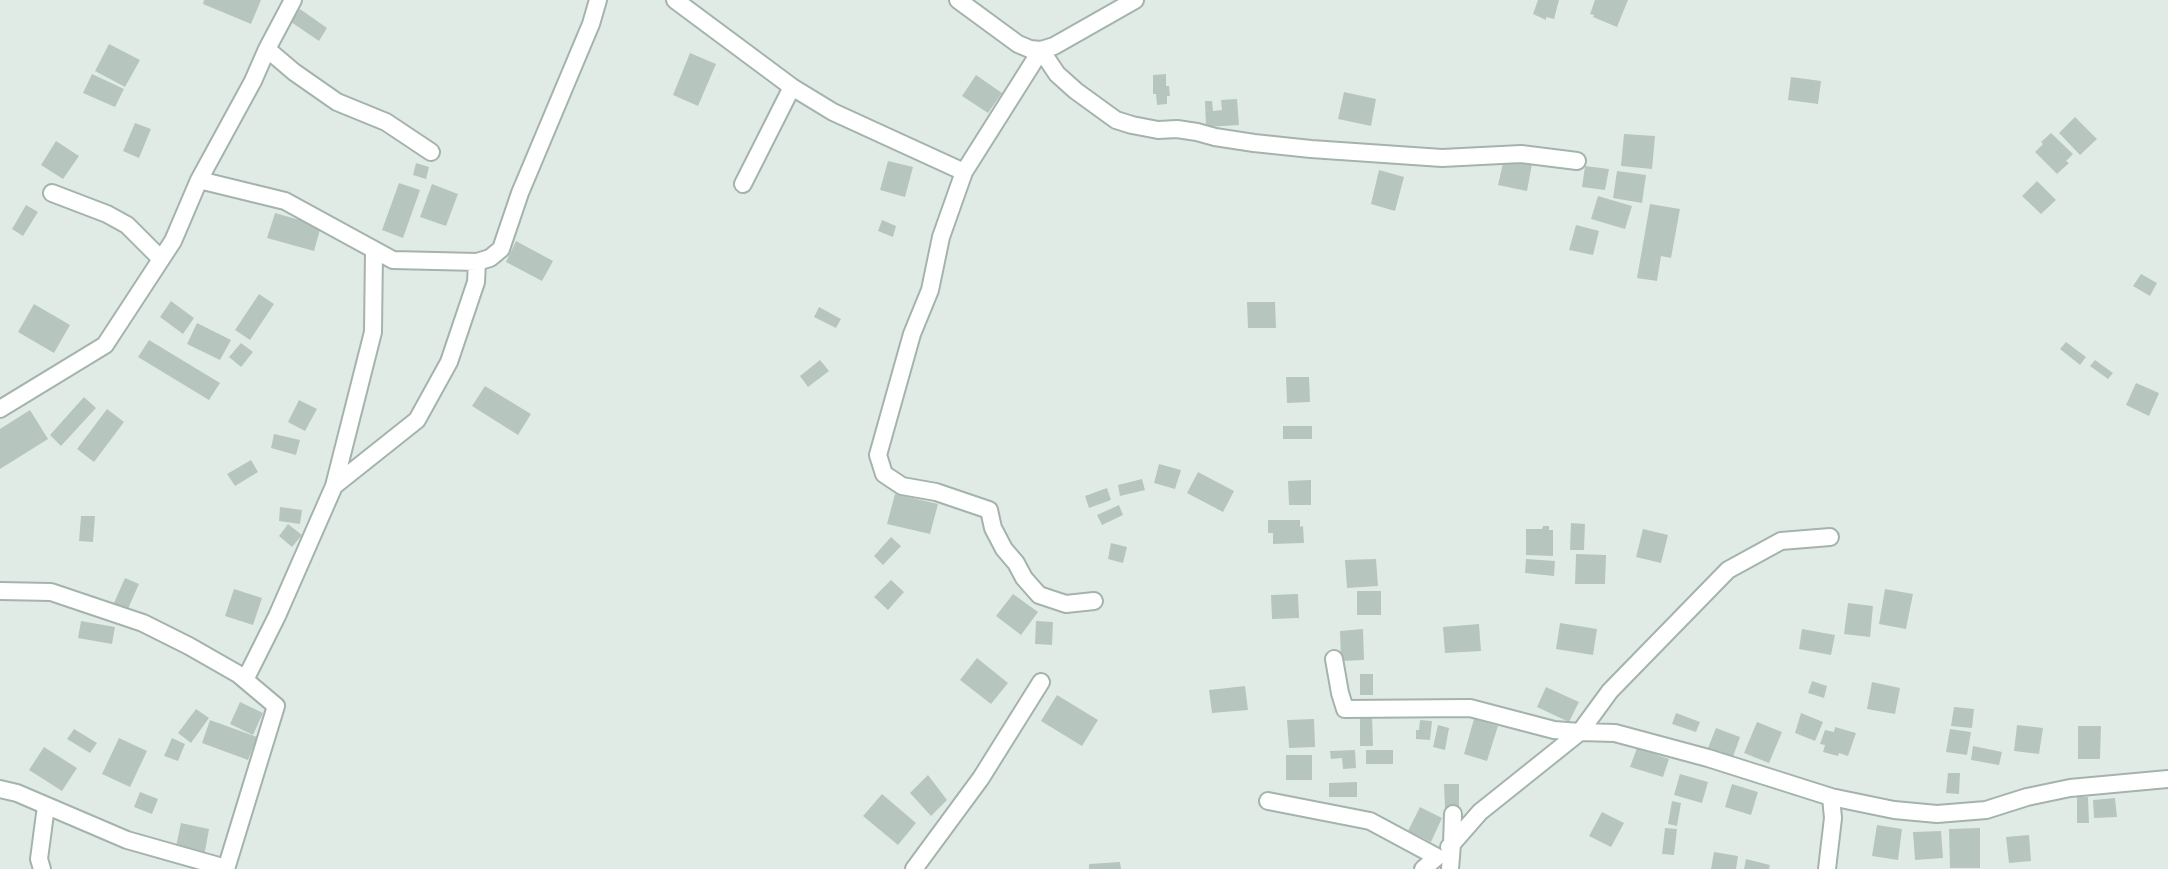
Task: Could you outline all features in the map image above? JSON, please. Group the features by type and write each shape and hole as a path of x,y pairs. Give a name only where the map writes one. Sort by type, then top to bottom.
{"street":[{"path":"0,409 105,345 173,241 199,180 293,0"},
{"path":"199,180 285,201 393,260 477,262 490,258 501,249 520,193 591,24 598,0"},
{"path":"675,0 792,87 833,112 964,172"},
{"path":"958,0 1018,44 1041,50 1054,46 1135,0"},
{"path":"267,49 337,102 386,122 431,152"},
{"path":"1041,50 1057,74 1076,91 1116,120 1132,125 1311,149 1442,158 1521,154 1577,161"},
{"path":"1041,50 964,172 945,225 930,290 912,334 878,455 884,474 902,486 936,492 989,510 993,528 1004,549 1039,595 1066,604 1094,601"},
{"path":"743,184 792,87"},
{"path":"52,193 127,225 161,259"},
{"path":"245,680 271,630 334,486 373,332 374,251"},
{"path":"334,486 417,420 449,362 476,282 477,262"},
{"path":"1423,869 1452,844 1480,812 1580,732 1610,691 1728,570 1781,541 1830,537"},
{"path":"0,591 51,592 143,623 245,680 276,706 226,869 127,840 17,793 0,789"},
{"path":"1334,659 1345,709 1470,708 1554,730 1615,733 1708,758 1831,797 1894,810 1937,814 1986,810 2070,788 2168,779"},
{"path":"914,869 981,778 1041,682"},
{"path":"1827,869 1833,818 1831,797"},
{"path":"1268,801 1370,821 1437,857"},
{"path":"42,869 39,859 46,806"},
{"path":"1450,869 1453,814"}],"building":[{"path":"204,0 261,0 251,24 203,4"},
{"path":"1538,0 1559,0 1554,19 1546,17 1546,20 1533,14"},
{"path":"1595,0 1628,0 1617,27 1590,14"},
{"path":"300,9 327,28 319,41 291,22"},
{"path":"109,44 140,60 125,87 95,71"},
{"path":"690,53 716,64 698,106 673,95"},
{"path":"92,74 124,89 115,107 83,93"},
{"path":"1166,74 1170,96 1167,96 1167,104 1157,105 1156,94 1153,94 1153,75"},
{"path":"976,75 1002,93 988,113 962,96"},
{"path":"1791,77 1821,81 1818,104 1788,100"},
{"path":"1344,92 1376,99 1371,126 1338,119"},
{"path":"1237,99 1239,125 1206,127 1205,101 1212,101 1213,111 1222,110 1221,100"},
{"path":"2075,117 2097,139 2080,155 2059,133"},
{"path":"135,123 151,129 139,158 123,151"},
{"path":"2051,133 2073,154 2066,161 2069,163 2057,174 2035,152"},
{"path":"1624,134 1655,136 1652,169 1621,166"},
{"path":"56,141 79,156 63,179 41,165"},
{"path":"1504,159 1532,164 1527,191 1498,185"},
{"path":"888,161 913,167 905,197 880,190"},
{"path":"416,163 429,167 426,179 413,175"},
{"path":"1585,166 1609,169 1605,190 1582,187"},
{"path":"1379,170 1404,177 1395,211 1371,204"},
{"path":"1617,171 1646,175 1642,203 1613,198"},
{"path":"2037,181 2056,200 2041,214 2022,196"},
{"path":"399,183 420,190 403,238 382,230"},
{"path":"432,184 458,194 446,226 420,217"},
{"path":"1598,196 1632,206 1625,229 1591,219"},
{"path":"1650,204 1680,209 1671,258 1661,256 1657,281 1637,278"},
{"path":"26,205 38,212 23,236 12,229"},
{"path":"275,213 321,226 314,251 267,238"},
{"path":"882,220 896,226 893,237 878,231"},
{"path":"1576,225 1599,231 1593,255 1569,250"},
{"path":"516,241 553,261 542,281 506,262"},
{"path":"2141,274 2157,283 2150,296 2133,286"},
{"path":"259,294 274,304 250,340 235,330"},
{"path":"171,301 194,318 183,334 160,317"},
{"path":"1247,302 1275,302 1276,328 1248,328"},
{"path":"34,304 70,325 54,353 18,332"},
{"path":"819,307 841,319 836,328 814,317"},
{"path":"197,323 231,340 220,360 187,344"},
{"path":"149,340 220,383 209,400 138,357"},
{"path":"2066,342 2086,357 2080,365 2060,349"},
{"path":"241,343 253,352 241,367 229,357"},
{"path":"820,360 829,371 808,387 800,376"},
{"path":"2095,360 2113,373 2108,379 2090,366"},
{"path":"1286,377 1309,377 1310,402 1287,403"},
{"path":"2136,383 2159,393 2149,416 2126,405"},
{"path":"485,386 531,414 518,435 472,406"},
{"path":"84,397 96,408 61,446 50,435"},
{"path":"299,400 317,409 305,431 288,422"},
{"path":"107,409 124,422 94,462 77,449"},
{"path":"30,410 48,439 0,469 0,429"},
{"path":"1283,426 1312,426 1312,439 1283,439"},
{"path":"274,434 300,440 296,455 271,448"},
{"path":"251,460 258,472 235,486 227,474"},
{"path":"1159,464 1181,470 1175,489 1154,483"},
{"path":"1198,472 1234,491 1223,512 1187,493"},
{"path":"1142,479 1145,490 1120,496 1118,485"},
{"path":"1311,480 1311,505 1289,505 1288,481"},
{"path":"1107,488 1111,500 1089,508 1085,496"},
{"path":"895,494 938,504 930,534 887,524"},
{"path":"1119,505 1123,515 1102,525 1097,515"},
{"path":"280,507 302,510 300,524 279,521"},
{"path":"81,516 95,516 93,542 79,541"},
{"path":"1268,520 1300,520 1304,543 1273,544 1273,533 1268,533"},
{"path":"1571,523 1585,524 1584,550 1570,550"},
{"path":"288,524 302,535 292,547 279,536"},
{"path":"1543,526 1553,530 1553,556 1526,555 1526,529 1542,529"},
{"path":"1643,529 1668,535 1661,563 1636,557"},
{"path":"891,537 901,546 883,565 874,556"},
{"path":"1111,543 1127,547 1123,563 1108,559"},
{"path":"1576,554 1606,555 1605,584 1575,584"},
{"path":"1376,559 1378,586 1347,588 1345,560"},
{"path":"1526,559 1555,561 1554,576 1525,573"},
{"path":"125,578 139,584 127,611 113,605"},
{"path":"891,580 904,592 888,610 874,597"},
{"path":"234,589 262,598 253,625 225,616"},
{"path":"1885,589 1913,594 1906,629 1879,624"},
{"path":"1357,591 1381,591 1381,615 1357,615"},
{"path":"1013,594 1038,612 1021,635 996,616"},
{"path":"1298,594 1299,618 1272,619 1271,595"},
{"path":"1848,603 1873,606 1870,637 1844,634"},
{"path":"81,621 115,627 112,644 78,638"},
{"path":"1036,621 1053,622 1052,645 1035,644"},
{"path":"1560,623 1597,629 1593,655 1556,649"},
{"path":"1479,624 1481,651 1445,653 1443,627"},
{"path":"1363,629 1364,660 1341,661 1340,631"},
{"path":"1802,629 1835,635 1831,655 1799,649"},
{"path":"977,658 1008,683 991,704 960,680"},
{"path":"1360,674 1373,674 1373,695 1360,695"},
{"path":"1812,681 1827,686 1824,698 1808,693"},
{"path":"1872,682 1900,688 1895,714 1867,709"},
{"path":"1245,686 1248,710 1212,713 1209,690"},
{"path":"1546,687 1579,702 1569,722 1537,707"},
{"path":"1057,695 1098,720 1082,746 1041,721"},
{"path":"240,702 263,713 253,735 230,724"},
{"path":"1954,707 1974,709 1972,728 1951,726"},
{"path":"196,709 209,718 191,743 178,733"},
{"path":"1676,713 1700,722 1696,732 1672,724"},
{"path":"1801,713 1823,722 1815,741 1795,733"},
{"path":"1360,714 1372,714 1373,746 1360,746"},
{"path":"1314,719 1315,747 1289,748 1287,720"},
{"path":"1474,719 1498,726 1487,761 1464,754"},
{"path":"210,720 257,737 248,760 202,743"},
{"path":"1420,720 1432,721 1430,740 1416,739"},
{"path":"1757,722 1782,732 1769,763 1744,753"},
{"path":"1438,725 1449,728 1445,750 1433,747"},
{"path":"2017,725 2043,728 2039,754 2014,751"},
{"path":"2078,726 2101,726 2100,759 2078,759"},
{"path":"1835,727 1856,733 1848,756 1823,752 1825,745 1820,744 1825,730 1834,732"},
{"path":"1716,728 1740,737 1733,757 1708,748"},
{"path":"74,729 97,743 90,753 67,739"},
{"path":"1950,729 1971,732 1967,755 1946,752"},
{"path":"119,738 147,751 130,787 102,774"},
{"path":"172,738 185,744 178,761 164,756"},
{"path":"1973,746 2002,752 1999,765 1971,760"},
{"path":"44,747 77,768 62,791 29,770"},
{"path":"1637,748 1669,759 1663,777 1630,767"},
{"path":"1355,750 1356,768 1343,769 1342,758 1331,759 1330,751"},
{"path":"1366,750 1393,750 1393,764 1366,764"},
{"path":"1286,755 1312,755 1312,780 1286,780"},
{"path":"1948,773 1960,773 1959,794 1946,793"},
{"path":"1680,774 1708,782 1702,803 1674,795"},
{"path":"928,775 947,800 931,816 910,793"},
{"path":"1357,782 1357,797 1329,797 1329,783"},
{"path":"1444,784 1459,784 1459,807 1445,808"},
{"path":"1732,784 1758,792 1751,815 1725,807"},
{"path":"140,792 158,799 152,814 134,807"},
{"path":"882,794 916,823 898,845 863,816"},
{"path":"2077,797 2088,797 2089,823 2077,823"},
{"path":"2115,798 2117,817 2094,818 2093,800"},
{"path":"1672,801 1681,803 1677,826 1668,824"},
{"path":"1420,807 1442,818 1431,842 1408,831"},
{"path":"1602,812 1624,823 1611,847 1589,836"},
{"path":"181,823 209,829 204,857 175,851"},
{"path":"1877,825 1902,829 1898,860 1872,856"},
{"path":"1665,828 1677,829 1674,855 1662,854"},
{"path":"1980,828 1980,868 1950,868 1949,829"},
{"path":"1941,831 1943,858 1915,860 1913,832"},
{"path":"2029,835 2031,861 2009,863 2006,837"},
{"path":"1714,852 1738,856 1736,869 1711,869"},
{"path":"1746,859 1770,865 1769,869 1744,869"},
{"path":"1120,862 1121,869 1089,869 1089,864"}]}
